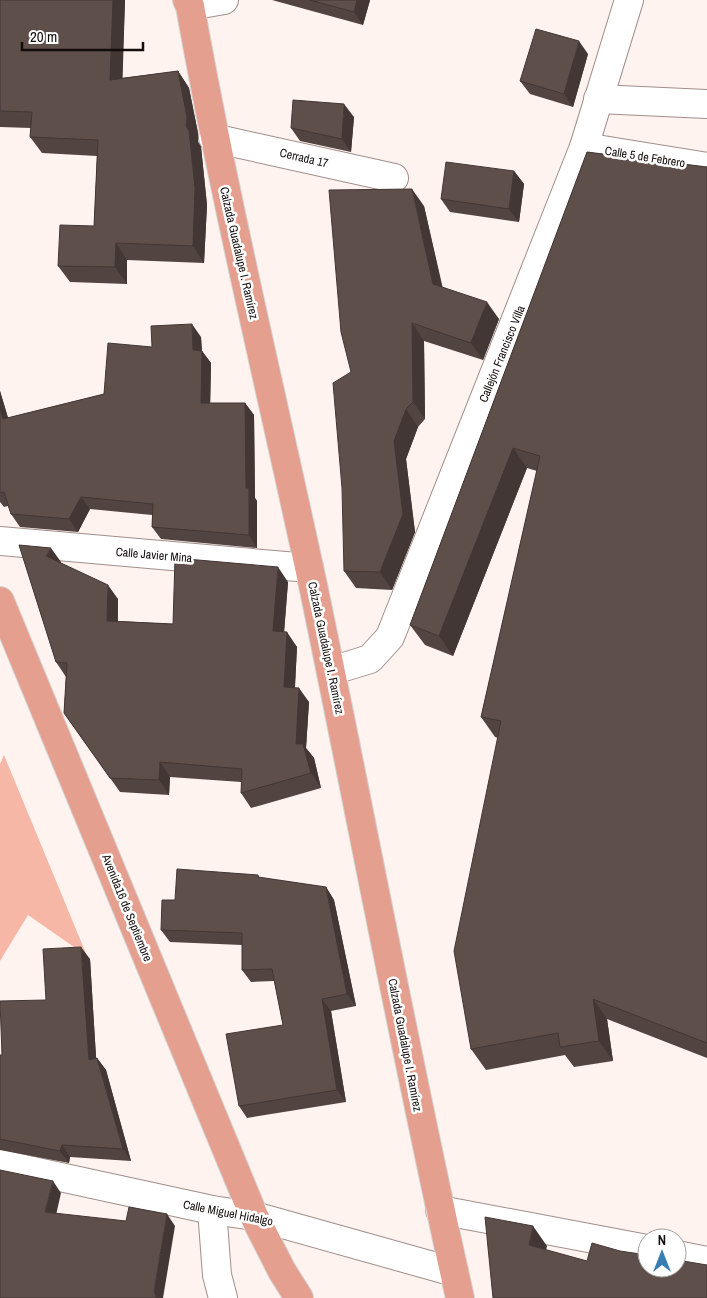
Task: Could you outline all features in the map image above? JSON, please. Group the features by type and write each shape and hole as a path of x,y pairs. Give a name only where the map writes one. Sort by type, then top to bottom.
{"main road":[{"name":"Calzada Guadalupe I. Ramírez","path":"188,3 213,138 331,671 419,1112 460,1298"},
{"name":"Avenida16 de Septiembre","path":"0,601 254,1216"},
{"path":"254,1216 282,1271 299,1298"}],"street":[{"path":"188,3 224,0"},
{"name":"Callejón Francisco Villa","path":"331,671 370,659 390,637 584,147 607,99 629,0"},
{"path":"643,0 607,99 707,104"},
{"name":"Cerrada 17","path":"213,138 394,178"},
{"name":"Calle 5 de Febrero","path":"584,147 707,167"},
{"name":"Calle Javier Mina","path":"0,541 309,568"},
{"name":"Calle Miguel Hidalgo","path":"0,1164 212,1210 254,1216 454,1272"},
{"path":"212,1210 217,1275 223,1298"},
{"path":"440,1210 637,1247"},
{"path":"687,1257 707,1260"}],"shaded area":[{"path":"4,755 87,956 28,915 0,961 0,764"}],"building":[{"path":"0,0 113,0 110,80 178,71 187,117 186,126 189,131 195,188 193,246 116,243 115,267 58,266 60,225 94,226 98,140 30,137 32,112 0,111"},
{"path":"310,0 357,0 354,12"},
{"path":"536,29 579,41 564,94 520,81"},
{"path":"293,100 344,104 342,139 291,128"},
{"path":"587,152 707,167 707,1043 593,999 599,1041 560,1047 558,1033 471,1049 454,951 501,721 481,717 540,456 513,448 439,636 410,625"},
{"path":"446,162 514,171 509,209 441,199"},
{"path":"412,189 433,284 487,302 471,343 412,323 413,402 406,409 394,441 403,514 380,572 344,571 342,488 333,383 351,372 341,332 329,190"},
{"path":"192,324 193,350 202,351 201,403 245,403 246,488 249,488 249,535 152,527 153,504 81,497 69,519 11,514 4,492 0,493 0,408 3,419 104,394 108,343 152,347 151,326"},
{"path":"19,545 51,548 46,556 108,585 107,621 173,624 175,558 278,567 273,631 287,632 284,687 299,688 296,744 303,744 311,773 241,793 242,769 160,762 159,780 110,778 64,713 67,663 56,662"},
{"path":"177,869 258,875 258,877 326,887 347,994 322,999 337,1090 239,1106 226,1034 283,1025 272,969 242,970 242,933 161,930 162,900 175,900"},
{"path":"81,947 89,1060 97,1058 123,1149 62,1145 60,1151 0,1139 0,1055 2,1055 0,1001 46,1000 43,949"},
{"path":"0,1170 53,1181 45,1212 126,1221 129,1207 167,1214 154,1291 156,1298 0,1298"},
{"path":"485,1217 533,1226 529,1245 587,1261 592,1243 637,1254 637,1278 687,1278 687,1262 707,1265 707,1298 493,1298"}]}
